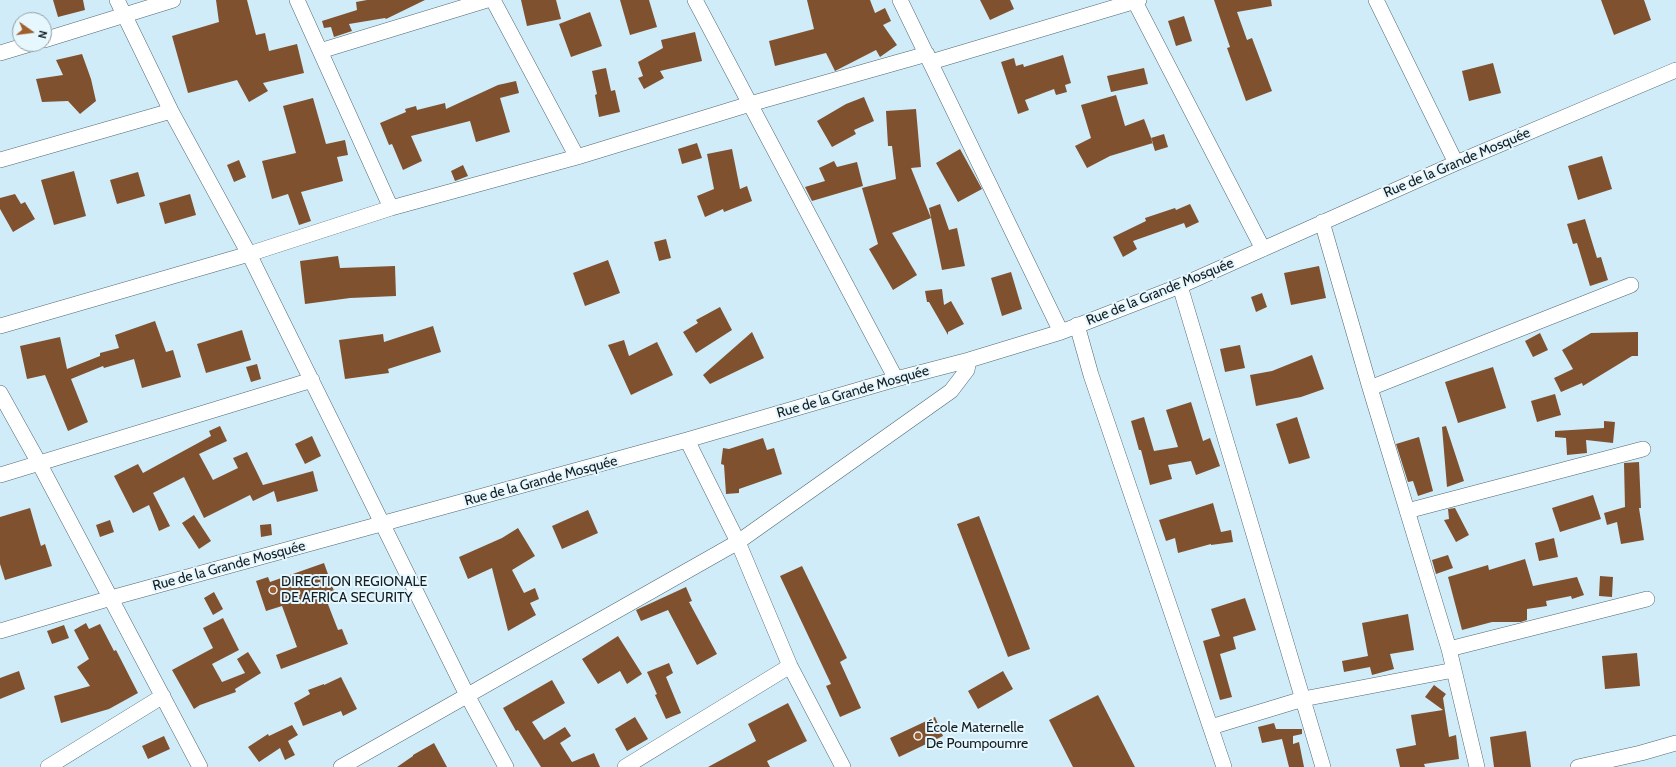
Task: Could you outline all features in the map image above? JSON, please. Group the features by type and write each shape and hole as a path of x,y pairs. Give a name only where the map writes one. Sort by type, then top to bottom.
{"street":[{"path":"116,0 171,111 249,254 384,524 467,695 506,767"},
{"path":"52,38 173,0"},
{"path":"298,0 391,208"},
{"path":"320,51 487,0"},
{"path":"493,0 577,157"},
{"path":"695,0 896,378"},
{"path":"900,0 1061,332"},
{"path":"0,326 249,254 391,208 577,157 750,104 929,58 1136,0 1263,249"},
{"path":"1376,0 1456,163"},
{"path":"0,53 12,49"},
{"name":"Rue de la Grande Mosquée","path":"0,631 111,598 687,440 896,378 969,360 1061,332 1180,286 1456,163 1676,70"},
{"path":"0,160 171,111"},
{"path":"1322,222 1370,388 1449,649 1477,767"},
{"path":"1370,388 1631,285"},
{"path":"1180,286 1323,767"},
{"path":"1077,325 1092,375 1224,767"},
{"path":"341,767 738,542 951,390 967,370 969,360"},
{"path":"0,475 312,380"},
{"path":"0,393 39,463 200,767"},
{"path":"687,440 738,542 790,666 843,767"},
{"path":"1407,511 1643,449"},
{"path":"1449,649 1646,599"},
{"path":"625,767 790,666"},
{"path":"1211,727 1303,699 1454,670"},
{"path":"48,767 163,696"},
{"path":"1578,767 1641,753 1676,743"}],"building":[{"path":"53,0 83,0 85,10 58,17"},
{"path":"216,0 247,0 256,35 265,33 269,51 297,44 304,73 263,83 268,91 249,102 237,80 188,93 172,36 219,22"},
{"path":"367,0 425,0 386,19 349,24 352,31 334,37 331,27 324,28 322,21 357,10 356,2"},
{"path":"521,0 556,0 561,19 527,26"},
{"path":"620,0 649,0 657,27 630,35"},
{"path":"807,0 870,0 875,13 885,8 891,21 883,25 897,45 880,57 876,50 835,71 826,53 775,66 769,41 814,29"},
{"path":"980,0 1010,0 1014,9 990,20"},
{"path":"1214,0 1271,0 1272,6 1237,12 1247,40 1252,38 1272,91 1246,101 1227,48 1230,47"},
{"path":"1601,0 1644,0 1651,20 1614,35"},
{"path":"590,12 602,46 571,57 559,24"},
{"path":"1184,16 1192,41 1176,46 1168,21"},
{"path":"695,32 702,61 660,71 664,78 644,89 638,78 643,76 638,62 663,48 661,40"},
{"path":"82,54 91,79 96,101 80,114 68,101 42,102 36,79 63,75 56,60"},
{"path":"1063,55 1071,83 1065,85 1067,92 1056,95 1054,89 1025,100 1029,110 1018,114 1001,62 1014,58 1016,66 1023,64 1024,67"},
{"path":"1493,63 1501,93 1469,101 1462,71"},
{"path":"606,68 611,91 615,90 620,112 599,117 595,95 597,94 592,71"},
{"path":"1144,68 1148,84 1111,92 1107,76"},
{"path":"516,81 519,93 500,98 510,132 476,142 470,121 411,136 422,161 403,170 392,144 389,145 380,123 406,112 405,109 416,106 417,110 445,103 446,109 498,85"},
{"path":"1116,95 1125,126 1144,119 1153,143 1110,156 1087,168 1075,146 1091,138 1081,105"},
{"path":"864,97 874,121 854,130 856,134 832,147 817,121 846,104"},
{"path":"313,98 326,144 345,140 348,155 337,157 343,181 301,192 311,221 299,225 288,194 272,199 262,161 296,153 283,106"},
{"path":"916,109 921,167 911,168 931,218 892,233 917,275 893,290 869,249 878,244 862,188 896,179 892,146 888,146 886,111"},
{"path":"1164,134 1168,147 1155,151 1151,138"},
{"path":"697,143 702,158 682,164 678,149"},
{"path":"732,149 740,189 747,186 752,201 724,212 723,209 705,217 697,196 714,189 707,154"},
{"path":"960,149 982,189 958,202 936,163"},
{"path":"1602,156 1612,189 1578,200 1568,166"},
{"path":"239,160 246,177 234,182 227,165"},
{"path":"834,161 837,167 857,162 863,186 812,201 805,187 825,181 819,168"},
{"path":"463,165 468,176 455,181 451,171"},
{"path":"74,171 86,216 54,225 41,180"},
{"path":"138,172 145,196 117,204 110,180"},
{"path":"15,194 21,204 25,202 35,219 13,232 0,209 0,198"},
{"path":"190,194 196,215 165,224 159,203"},
{"path":"940,204 949,230 957,228 965,266 942,270 929,208"},
{"path":"1190,204 1199,222 1186,228 1184,223 1133,241 1137,249 1123,257 1113,237 1146,221 1145,218 1175,208 1176,210"},
{"path":"1585,219 1597,258 1601,257 1608,280 1590,286 1577,243 1573,244 1567,224"},
{"path":"666,239 671,258 659,261 654,242"},
{"path":"338,256 340,268 395,266 396,296 350,298 305,304 300,261"},
{"path":"608,260 620,293 585,306 573,273"},
{"path":"1319,266 1326,298 1291,305 1284,273"},
{"path":"1011,272 1022,309 1002,316 991,278"},
{"path":"942,289 944,305 951,301 964,324 948,332 948,335 929,302 927,302 925,291"},
{"path":"1262,293 1267,307 1256,312 1251,297"},
{"path":"720,307 732,330 696,353 683,332 698,323 696,320"},
{"path":"155,321 166,352 173,350 181,377 142,388 134,359 104,368 103,366 71,379 88,422 68,431 45,375 27,379 20,346 60,337 67,369 100,356 100,353 119,348 115,335"},
{"path":"433,326 441,352 388,369 389,373 345,379 339,340 383,334 384,342"},
{"path":"242,330 251,360 206,373 197,344"},
{"path":"752,332 764,358 710,384 703,375"},
{"path":"1638,332 1638,356 1632,356 1583,386 1582,383 1561,392 1554,378 1573,369 1562,350 1591,333"},
{"path":"1540,333 1548,350 1533,357 1525,341"},
{"path":"624,340 629,356 657,342 673,375 631,395 608,345"},
{"path":"1240,345 1245,368 1225,372 1220,349"},
{"path":"1312,355 1324,389 1301,397 1256,406 1250,375 1272,371"},
{"path":"257,364 261,379 251,382 246,367"},
{"path":"1493,367 1506,408 1458,423 1445,382"},
{"path":"1555,394 1561,415 1537,422 1531,401"},
{"path":"1191,402 1203,441 1210,438 1220,466 1196,475 1191,461 1168,465 1172,479 1150,485 1141,450 1139,450 1131,421 1144,417 1154,451 1178,447 1166,410"},
{"path":"1297,417 1310,458 1289,464 1276,424"},
{"path":"1604,421 1615,422 1613,443 1586,440 1587,453 1567,455 1566,438 1555,437 1555,431 1604,428"},
{"path":"220,426 227,441 199,454 213,480 238,468 233,458 247,452 263,485 313,471 318,491 277,502 274,491 253,501 250,495 204,518 184,477 153,493 170,526 159,531 149,505 133,513 114,476 138,464 143,473 211,436 209,431"},
{"path":"1446,426 1464,481 1447,487 1442,427"},
{"path":"312,436 321,456 305,464 295,444"},
{"path":"1419,437 1433,491 1418,496 1413,481 1408,482 1396,444"},
{"path":"763,438 767,450 774,448 782,474 739,489 739,493 726,494 724,465 721,464 723,448 729,449"},
{"path":"1639,462 1641,508 1639,508 1644,540 1621,544 1617,522 1607,525 1604,513 1625,507 1624,463"},
{"path":"1593,495 1601,519 1560,532 1552,508"},
{"path":"1213,503 1221,532 1231,530 1233,542 1211,544 1178,553 1175,538 1166,541 1159,520"},
{"path":"30,508 41,546 45,544 52,566 5,580 0,564 0,517"},
{"path":"1455,508 1469,535 1456,542 1444,520 1449,519 1448,509"},
{"path":"588,510 598,533 562,549 552,526"},
{"path":"194,515 211,541 199,549 182,523"},
{"path":"979,516 1030,649 1008,657 957,524"},
{"path":"110,520 114,532 100,537 96,525"},
{"path":"271,524 272,535 261,537 260,525"},
{"path":"518,528 535,556 512,570 524,593 535,588 539,599 530,603 536,615 508,631 492,568 468,579 459,557 502,538"},
{"path":"1554,538 1558,557 1539,561 1535,543"},
{"path":"1448,555 1453,568 1436,574 1432,560"},
{"path":"1525,559 1533,586 1577,577 1584,595 1572,599 1571,596 1546,601 1547,606 1527,609 1527,620 1521,622 1492,622 1462,630 1448,577 1488,565 1489,570"},
{"path":"324,563 334,591 324,594 338,630 342,629 348,644 281,669 276,655 297,647 282,606 266,611 256,581 268,577 270,582"},
{"path":"802,566 847,658 840,662 861,708 840,717 826,686 831,684 780,576"},
{"path":"1600,576 1613,577 1612,597 1599,596"},
{"path":"686,587 692,601 689,602 717,654 697,665 668,610 641,621 636,610"},
{"path":"214,592 223,609 213,615 204,598"},
{"path":"1245,598 1256,630 1233,637 1236,649 1220,654 1232,697 1220,700 1203,641 1220,636 1211,609"},
{"path":"1408,614 1414,650 1390,654 1394,669 1372,675 1370,667 1344,672 1342,661 1368,656 1362,623"},
{"path":"223,618 239,650 212,664 222,682 245,673 237,659 248,652 261,673 235,689 236,692 200,705 194,709 172,670 213,648 203,628"},
{"path":"86,623 89,629 100,624 114,651 116,650 138,693 109,709 61,723 54,696 90,686 77,667 89,659 74,630"},
{"path":"64,625 69,638 52,644 47,631"},
{"path":"618,636 642,674 627,684 620,671 598,684 582,659"},
{"path":"1637,653 1640,686 1605,689 1602,656"},
{"path":"669,663 673,673 666,677 681,713 666,719 655,695 657,694 647,672"},
{"path":"19,671 25,689 0,699 0,678"},
{"path":"1003,671 1013,689 978,709 968,691"},
{"path":"341,677 357,709 343,716 341,711 303,726 294,703 310,694 308,690 324,685"},
{"path":"552,680 565,703 532,722 544,740 565,727 571,736 560,743 572,762 594,753 600,767 541,767 518,730 516,731 503,708"},
{"path":"1434,685 1446,694 1443,698 1449,737 1456,735 1459,759 1424,764 1425,767 1400,767 1396,749 1416,745 1411,715 1443,710 1425,697"},
{"path":"1098,695 1135,767 1073,767 1049,720"},
{"path":"788,703 807,741 767,761 770,767 708,767 756,741 748,724"},
{"path":"635,717 648,739 627,751 615,729"},
{"path":"935,717 943,736 899,757 890,738"},
{"path":"1274,723 1276,729 1302,729 1302,734 1293,736 1293,744 1299,742 1304,767 1289,767 1282,739 1262,743 1258,727"},
{"path":"292,725 298,735 288,741 295,755 285,760 280,748 259,762 248,747 268,734 269,736"},
{"path":"1526,731 1531,767 1494,767 1490,737"},
{"path":"164,736 170,749 148,759 142,746"},
{"path":"434,743 447,767 397,767 413,755"}],"place":[{"name":"DIRECTION REGIONALE DE AFRICA SECURITY","path":"273,590"},
{"name":"École Maternelle De Poumpoumre","path":"918,736"}]}
